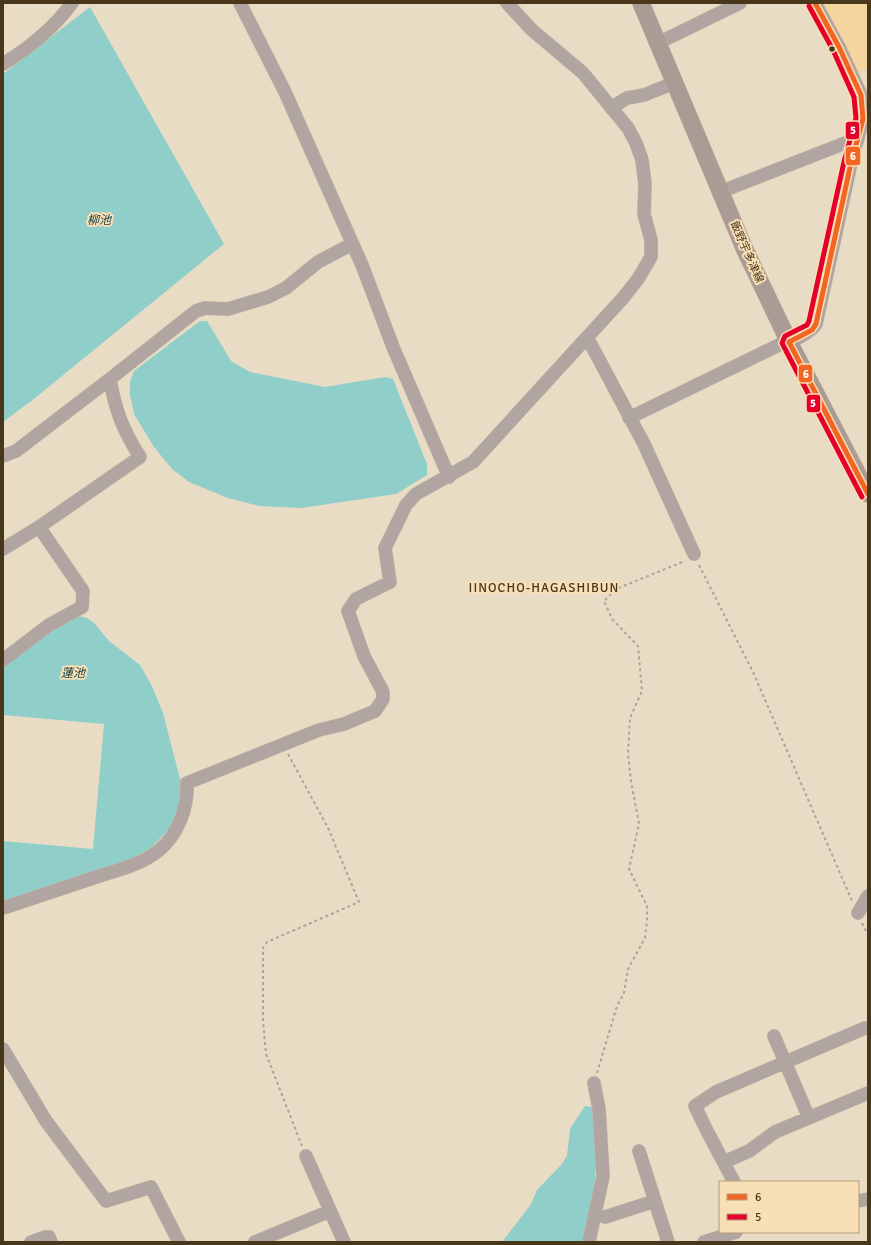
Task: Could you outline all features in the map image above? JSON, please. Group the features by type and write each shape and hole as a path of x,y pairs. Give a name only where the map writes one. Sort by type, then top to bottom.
{"main road":[{"name":"飯野宇多津線","path":"641,3 785,343 868,494"}],"street":[{"path":"3,64 21,53 46,32 64,14 72,3"},
{"path":"240,3 285,92 362,265 393,347 449,477"},
{"path":"3,908 144,860 157,852 167,843 178,827 186,804 187,783 319,730 344,724 375,711 383,699 383,692 364,656 348,611 356,599 390,582 385,548 406,505 416,494 449,477 473,462 623,298 638,279 651,257 650,240 644,214 645,184 642,160 636,143 628,128 583,73 532,30 507,3"},
{"path":"658,43 740,3"},
{"path":"629,418 812,330 816,324 851,163 858,138 866,120 861,95 840,47 815,3"},
{"path":"611,108 627,98 644,95 674,83"},
{"path":"720,192 858,138"},
{"path":"3,456 16,451 196,311 205,308 228,309 268,297 286,288 318,262 352,244"},
{"path":"587,337 644,444 694,554"},
{"path":"3,549 39,528 140,457 126,435 118,416 110,379"},
{"path":"3,660 49,625 82,607 83,591 39,528"},
{"path":"858,913 868,896"},
{"path":"734,1181 695,1106 716,1092 865,1028"},
{"path":"774,1036 809,1118"},
{"path":"4,1053 46,1121 106,1201 151,1187 179,1242"},
{"path":"589,1242 603,1176 599,1109 594,1083"},
{"path":"724,1162 749,1151 776,1132 868,1093"},
{"path":"640,1151 668,1242"},
{"path":"306,1156 344,1242"},
{"path":"605,1217 655,1201"},
{"path":"255,1242 330,1211"},
{"path":"704,1242 733,1233"},
{"path":"31,1242 45,1237 49,1238 51,1242"}],"path":[{"path":"594,1083 617,1006 624,993 628,969 645,938 648,920 647,906 629,869 639,824 631,781 628,754 630,718 642,691 638,646 612,619 604,600 616,589 683,562 694,554 753,672 858,913"},
{"path":"283,744 328,828 359,902 267,942 263,948 263,1012 266,1054 306,1156"}],"shaded area":[{"path":"822,3 868,3 868,68 857,73"}],"water":[{"name":"柳池","path":"90,7 224,244 35,398 3,422 3,74"},
{"path":"200,321 207,321 231,361 250,372 325,387 385,377 393,379 427,464 427,475 396,494 301,508 259,506 228,498 189,482 172,469 154,447 134,414 130,395 130,381 134,371"},
{"name":"蓮池","path":"79,616 87,618 94,623 109,641 140,665 152,686 163,713 184,794 177,814 168,830 152,847 134,858 3,902 3,841 93,849 104,724 3,715 3,665 71,617"},
{"path":"585,1106 592,1107 597,1141 597,1158 593,1192 583,1242 502,1242 531,1204 537,1190 561,1165 567,1156 570,1129"}],"transit line":[{"name":"6","path":"815,3 839,47 861,95 863,119 851,163 816,324 812,330 789,342 868,494"},
{"name":"5","path":"809,6 833,50 854,97 856,118 844,162 809,321 807,325 785,336 782,343 862,497"}],"district":[{"name":"IINOCHO-HAGASHIBUN","path":"544,588"}]}
